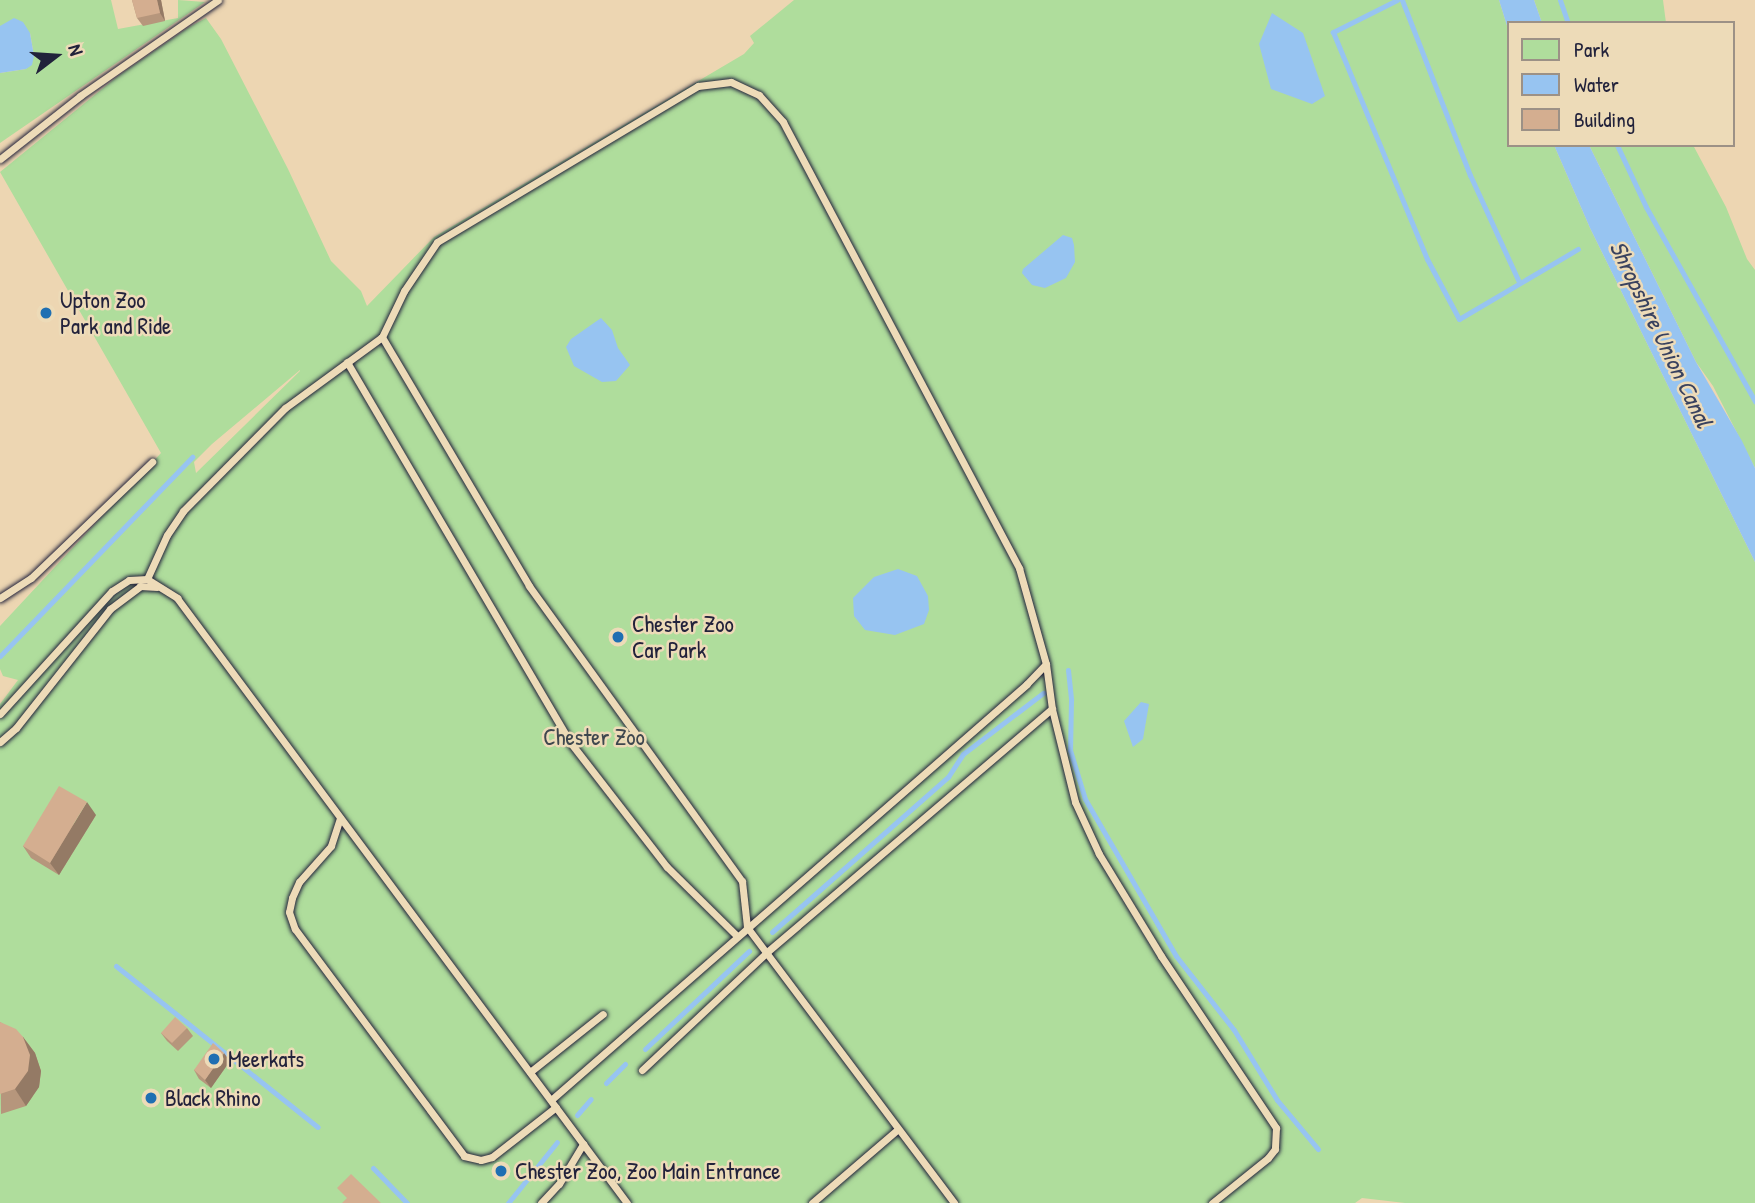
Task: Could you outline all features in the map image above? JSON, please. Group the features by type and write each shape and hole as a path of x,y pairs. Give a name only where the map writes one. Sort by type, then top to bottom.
{"lane":[{"path":"0,159 80,96 218,0"},
{"path":"147,579 167,535 183,511 285,408 382,337 404,291 437,242 698,86 731,82 759,94 783,122 1014,559 1045,664 1052,709 1075,802 1099,854 1161,956 1276,1128 1275,1149 1268,1158 1212,1203"},
{"path":"382,337 529,586 742,881 747,927 954,1203"},
{"path":"347,362 570,742 667,867 737,936"},
{"path":"0,598 31,578 152,462"},
{"path":"0,714 112,591 129,580 147,579 177,598 627,1203"},
{"path":"0,742 16,728 110,608 141,586 161,587"},
{"path":"340,818 331,846 299,882 292,898 289,912 295,929 464,1156 481,1160 492,1157 747,927 1027,684 1045,664"},
{"path":"642,1070 767,952 1052,709"},
{"path":"530,1072 603,1014"},
{"path":"812,1203 898,1129"},
{"path":"541,1203 559,1184 583,1144"}],"green space":[{"path":"0,0 111,0 118,29 178,18 178,0 205,2 0,143 0,73 26,69 34,56 30,33 0,26"},
{"name":"Chester Zoo","path":"794,0 1499,0 1506,23 1506,147 1555,147 1590,228 1755,562 1755,1203 1405,1203 1362,1198 1355,1203 0,1203 0,704 18,680 3,676 0,669 0,626 161,453 0,172 118,76 206,18 221,39 288,169 331,261 361,291 367,306 434,237 744,54 754,43 750,36","holes":["300,370 196,473 194,462 212,444"]},
{"path":"1534,0 1663,0 1666,21 1541,21"},
{"path":"1590,147 1694,147 1726,207 1747,259 1755,270 1755,468 1713,386 1696,362"}],"water":[{"path":"1499,0 1534,0 1541,21 1506,23"},
{"path":"1272,13 1303,33 1325,96 1312,104 1271,89 1259,44"},
{"path":"14,18 23,22 30,33 34,56 32,65 26,69 0,73 0,26"},
{"name":"Shropshire Union Canal","path":"1555,147 1590,147 1696,362 1742,441 1755,468 1755,562 1590,228"},
{"path":"1063,235 1072,238 1074,245 1075,262 1066,278 1045,288 1032,285 1022,273 1023,269"},
{"path":"601,318 612,330 618,348 630,365 616,381 602,382 574,366 566,347 571,339"},
{"path":"898,569 917,576 928,596 929,610 924,624 895,635 865,630 854,616 853,598 874,577"},
{"path":"1141,702 1149,704 1143,739 1133,747 1124,721"}],"building":[{"path":"132,0 157,0 160,13 137,18"},
{"path":"59,786 87,802 50,863 23,846"},
{"path":"175,1017 187,1028 172,1043 161,1033"},
{"path":"0,1022 16,1029 23,1037 30,1055 28,1071 15,1089 0,1094"},
{"path":"213,1043 224,1053 205,1080 194,1070"},
{"path":"351,1174 381,1203 342,1203 347,1198 337,1188"}],"waterway":[{"path":"1397,0 1333,32 1427,259 1459,319 1578,249"},
{"path":"1402,0 1470,175 1519,282"},
{"path":"1560,0 1567,21"},
{"path":"1618,147 1646,207 1755,401"},
{"path":"0,656 192,457"},
{"path":"1068,670 1071,700 1070,750 1085,799 1176,956 1234,1030 1277,1100 1318,1149"},
{"path":"772,932 948,777 963,754 1043,693"},
{"path":"645,1049 749,951"},
{"path":"116,966 318,1127"},
{"path":"606,1083 625,1064"},
{"path":"577,1115 591,1099"},
{"path":"508,1203 557,1142"},
{"path":"373,1168 407,1203"}],"place":[{"name":"Upton Zoo Park and Ride","path":"46,313"},
{"name":"Chester Zoo Car Park","path":"618,637"},
{"name":"Meerkats","path":"214,1059"},
{"name":"Black Rhino","path":"151,1098"},
{"name":"Chester Zoo, Zoo Main Entrance","path":"501,1171"}]}
